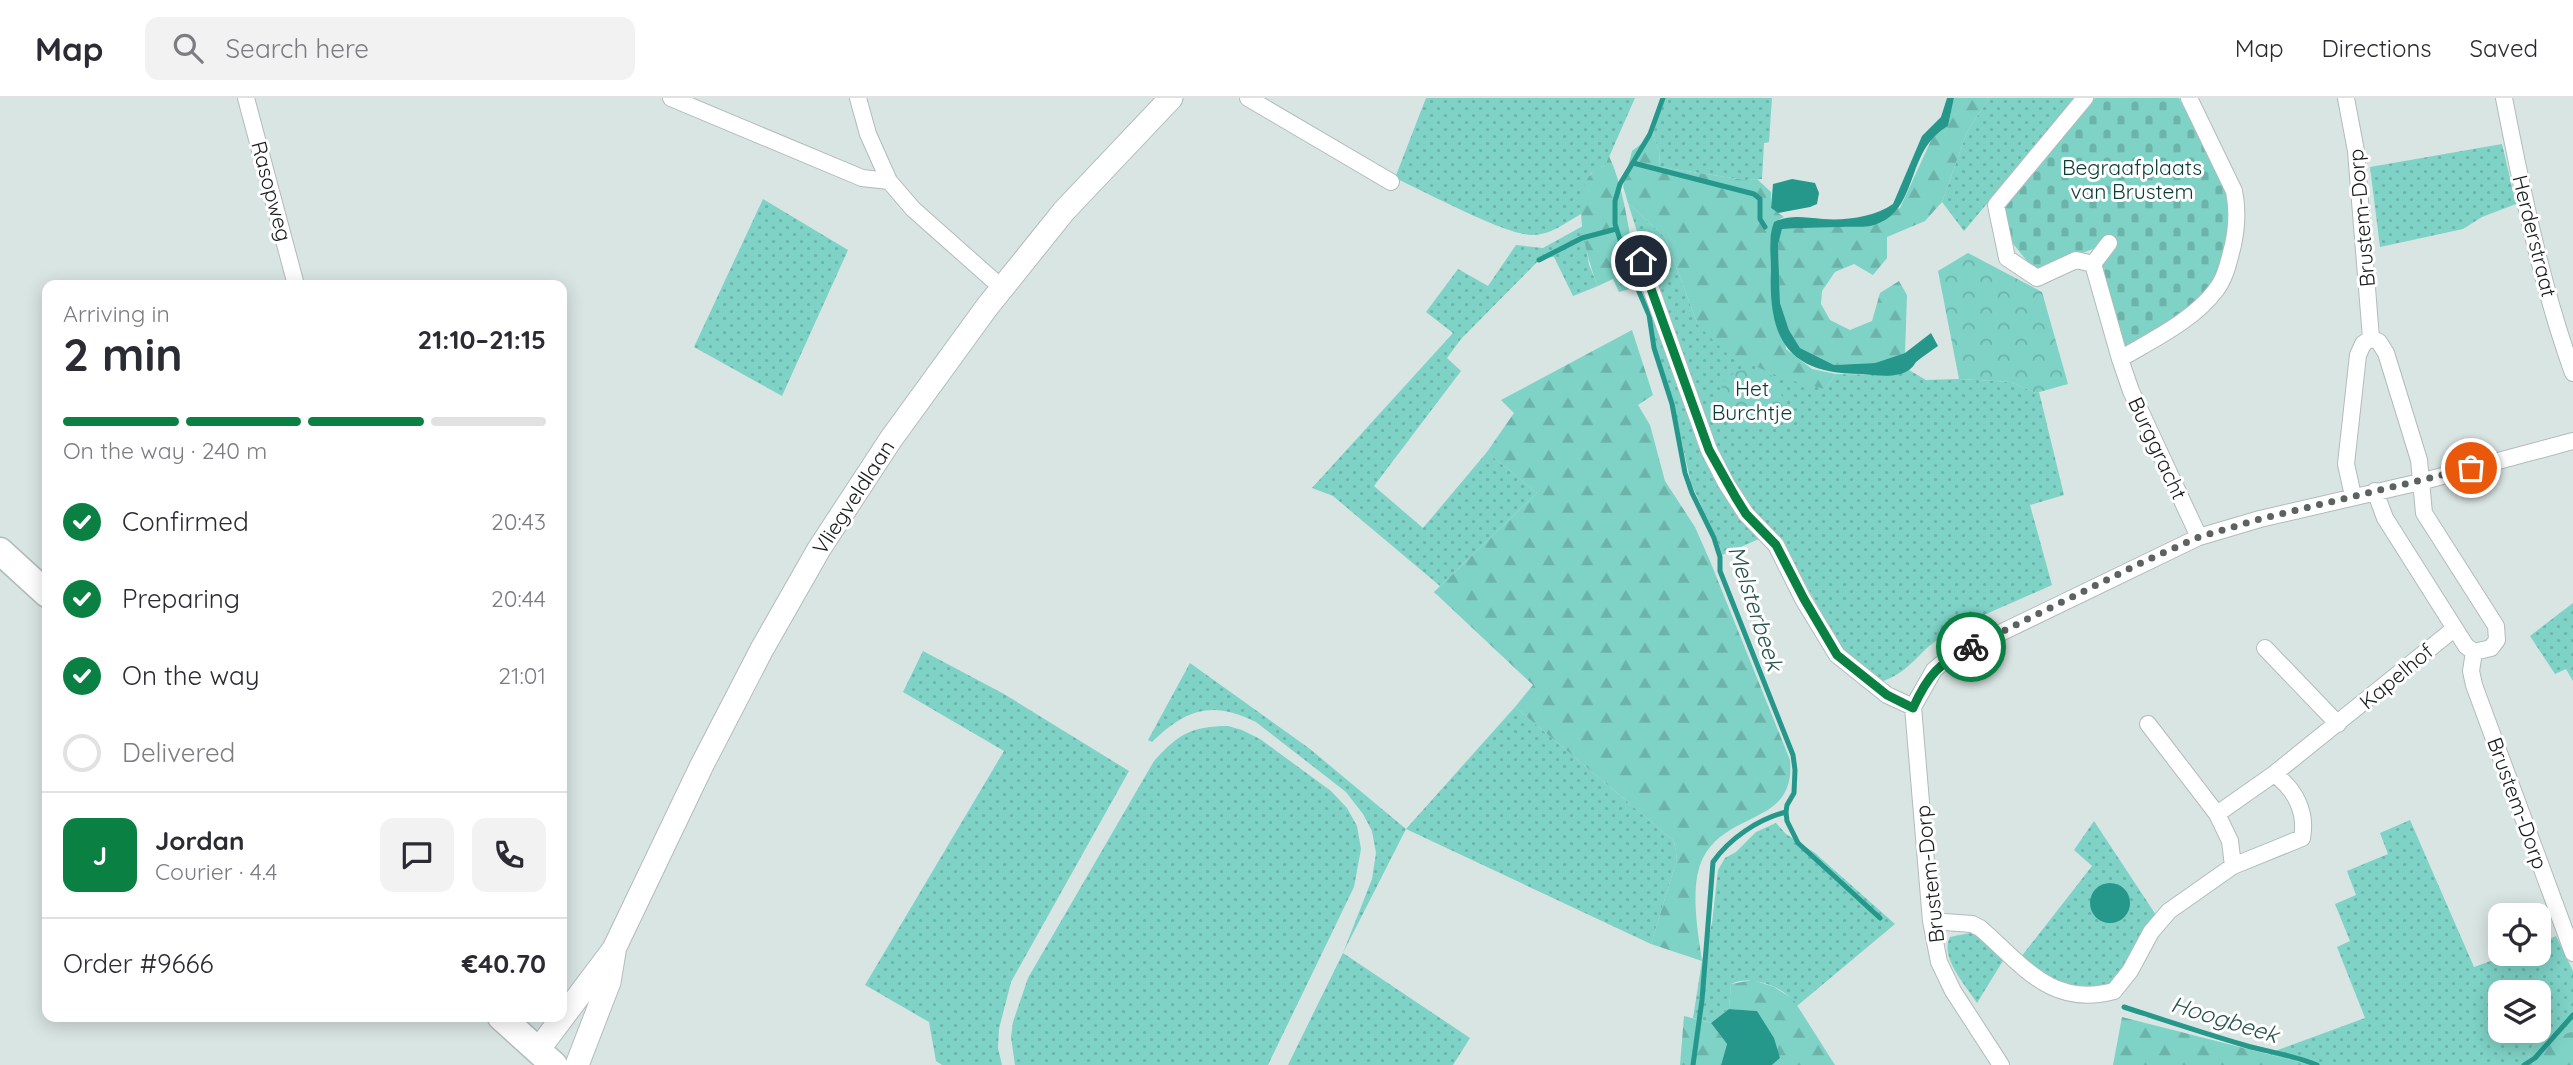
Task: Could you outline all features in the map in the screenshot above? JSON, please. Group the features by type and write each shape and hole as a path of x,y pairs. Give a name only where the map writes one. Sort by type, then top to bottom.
{"main road":[{"name":"Vliegveldlaan","path":"546,1057 614,949 734,699 819,549 929,383 1002,288 1064,211 1171,98"},
{"path":"0,551 42,589"},
{"name":"Vliegveldlaan","path":"577,1065 609,982 614,949"},
{"path":"507,1022 546,1057"}],"street":[{"name":"Rasopweg","path":"246,98 295,280"},
{"path":"671,98 862,178 889,181"},
{"path":"858,98 868,134 889,181 913,209 1002,288"},
{"path":"1248,98 1391,182"},
{"path":"2085,98 1996,205 2007,258 2037,278 2076,260 2093,264 2109,243"},
{"path":"2120,359 2182,322 2216,290 2228,268 2237,227 2234,191 2189,98"},
{"name":"Brustem-Dorp","path":"2346,98 2356,151 2371,338 2379,342 2386,353 2419,460 2424,513 2497,631 2497,640 2491,648 2474,652 2471,671 2474,685 2573,953"},
{"name":"Herderstraat","path":"2504,98 2517,163 2559,333 2573,373"},
{"path":"1641,261 1709,450 1726,482 1746,514 1776,545 1837,655 1887,695 1913,708 1934,670 1947,659 2199,537 2260,519 2420,482 2573,441"},
{"name":"Burggracht","path":"2093,264 2131,391 2199,537"},
{"path":"2353,496 2346,464 2358,355 2363,344 2371,338"},
{"path":"2375,491 2385,518 2454,629 2474,652"},
{"name":"Kapelhof","path":"2217,814 2274,774 2454,629"},
{"name":"Kapelhof","path":"2265,648 2338,724"},
{"name":"Brustem-Dorp","path":"1913,708 1931,921 1939,962 1953,991 2001,1065"},
{"path":"2148,724 2217,814 2230,841 2233,866"},
{"path":"1931,921 1965,923 1980,928 2052,989 2067,993 2105,994 2115,991 2130,971 2151,932 2169,911 2233,866 2302,838 2304,827 2294,793 2288,784 2274,774"}],"green space":[{"path":"1426,98 1635,98 1605,166 1591,173 1585,184 1581,214 1552,231 1532,235 1503,228 1395,178"},
{"path":"1662,98 1772,98 1769,142 1764,143 1762,179 1745,180 1660,167 1659,151 1653,135"},
{"path":"1954,98 1989,98 1967,132 1942,202 1925,221 1887,237 1887,258 1873,275 1854,264 1835,272 1822,291 1821,304 1830,320 1850,330 1872,321 1880,293 1899,281 1907,295 1905,353 1875,363 1834,365 1800,348 1789,330 1780,303 1778,245 1782,229 1821,227 1900,208 1934,134 1948,126"},
{"path":"1989,98 2075,98 1964,231 1942,202 1967,132"},
{"name":"Begraafplaats van Brustem","path":"2095,98 2179,98 2218,173 2231,209 2227,244 2219,269 2203,296 2177,318 2123,351 2093,249 2035,271 2010,240 1997,214"},
{"path":"1653,135 1659,151 1660,167 1745,180 1757,179 1771,192 1771,208 1784,217 1774,222 1770,243 1786,349 1812,369 1836,374 1825,389 1782,378 1726,353 1698,325 1665,237 1628,203 1623,186 1632,151"},
{"path":"2502,144 2516,204 2482,217 2463,229 2380,247 2370,167"},
{"path":"1609,156 1620,186 1641,286 1619,292 1613,279 1598,286 1582,229 1582,197 1585,184 1592,173 1605,166"},
{"path":"763,199 848,250 782,396 694,347"},
{"path":"1628,203 1665,237 1698,325 1825,389 1836,374 1895,375 1909,370 1926,380 2011,382 2039,392 2064,495 2030,505 2052,585 1953,631 1932,644 1900,672 1883,681 1851,657 1841,647 1793,562 1734,484 1715,446 1647,263"},
{"path":"1583,226 1589,265 1598,286 1573,296 1554,257 1541,258 1461,339 1447,358 1461,371 1374,486 1423,528 1487,452 1537,493 1440,586 1333,496 1312,488 1453,333 1426,312 1458,269 1488,286 1516,245 1543,248"},
{"path":"1968,253 2042,292 2068,384 2036,393 2011,382 1959,379 1938,271"},
{"path":"1641,286 1759,539 1722,555 1691,483 1675,412 1656,354 1651,316"},
{"path":"1632,330 1653,395 1638,405 1650,425 1665,481 1695,527 1790,760 1789,781 1782,796 1772,807 1728,831 1714,842 1703,858 1695,895 1702,961 1651,944 1677,859 1674,841 1515,707 1533,685 1434,592 1537,493 1487,452 1514,413 1501,400"},
{"name":"Het Burchtje","path":"1746,369 1771,375 1785,402 1765,429 1735,427 1721,406 1722,383 1735,372"},
{"path":"2573,603 2573,681 2566,669 2555,674 2530,636"},
{"path":"923,651 1004,694 1129,771 1011,982 999,1029 998,1048 1002,1065 942,1065 936,1061 929,1022 865,985 1004,751 903,692"},
{"path":"1190,663 1310,749 1406,829 1343,953 1372,879 1376,853 1372,831 1346,792 1256,722 1240,715 1226,711 1200,711 1176,722 1152,742 1148,740"},
{"path":"1515,707 1674,841 1677,859 1651,944 1406,829"},
{"path":"1228,726 1260,739 1331,791 1347,808 1357,826 1361,849 1354,887 1268,1065 1015,1065 1011,1037 1013,1022 1028,978 1154,761 1186,733"},
{"path":"2410,820 2474,967 2488,962 2488,966 2551,966 2551,938 2556,936 2573,971 2573,1031 2551,1039 2551,980 2488,980 2488,1043 2540,1043 2532,1046 2526,1065 2311,1065 2267,1054 2365,1018 2337,947 2350,941 2335,904 2356,895 2347,871 2388,854 2380,833"},
{"path":"2094,821 2156,915 2115,982 2101,987 2067,986 2021,957 2092,866 2074,850"},
{"path":"1776,823 1786,834 1815,853 1895,924 1797,1006 1777,988 1758,982 1739,981 1731,984 1729,1009 1711,1023 1693,1018 1702,961 1712,923 1718,870 1725,858 1736,852 1756,832"},
{"path":"1970,933 1979,937 2004,959 1977,1003 1956,972 1948,954 1950,937"},
{"path":"1343,953 1470,1038 1453,1065 1288,1065"},
{"path":"1753,980 1774,987 1793,999 1835,1065 1772,1065 1780,1058 1757,1011 1729,1009 1731,984"},
{"path":"1684,1016 1711,1023 1727,1044 1721,1065 1680,1065"},
{"path":"2122,1017 2311,1065 2113,1065"},
{"path":"2573,1031 2573,1065 2526,1065 2532,1046 2551,1043 2551,1039"}],"shaded area":[{"path":"1947,98 1954,98 1948,126 1934,137 1924,150 1906,194 1889,218 1866,226 1782,229 1778,245 1780,303 1789,330 1800,348 1834,365 1875,363 1905,353 1931,333 1938,346 1909,370 1892,375 1836,372 1800,359 1788,348 1779,333 1774,315 1770,246 1774,222 1792,217 1850,219 1877,212 1893,204 1922,136 1941,117"},
{"path":"1792,179 1815,183 1819,193 1817,204 1778,213 1771,208 1773,184"},
{"path":"2110,883 2118,884 2124,889 2129,895 2129,911 2124,917 2118,922 2110,923 2102,922 2096,917 2091,911 2090,903 2091,895 2096,889 2102,884"},
{"path":"1729,1009 1757,1011 1774,1038 1780,1058 1772,1065 1721,1065 1727,1044 1711,1023"}],"waterway":[{"name":"Melsterbeek","path":"1663,98 1650,134 1620,184 1615,201 1615,224 1631,273 1649,315 1654,348 1672,404 1685,473 1714,538 1720,557 1720,571 1793,755 1794,793 1787,805 1787,821 1798,843 1880,918"},
{"path":"1633,163 1754,194 1760,199 1760,219 1765,227"},
{"path":"1539,260 1582,238 1616,229"},
{"name":"Melsterbeek","path":"1693,1065 1702,1000 1713,862 1727,845 1745,831 1786,812"},
{"name":"Hoogbeek","path":"2124,1007 2317,1065"},
{"name":"Hoogbeek","path":"2524,1065 2535,1058 2573,1015"}],"way so far":[{"path":"1971,647 2199,537 2260,519 2471,468"}],"route":[{"path":"1641,261 1709,450 1746,514 1776,545 1837,655 1887,695 1913,708 1934,670 1947,659 1971,647"}]}
